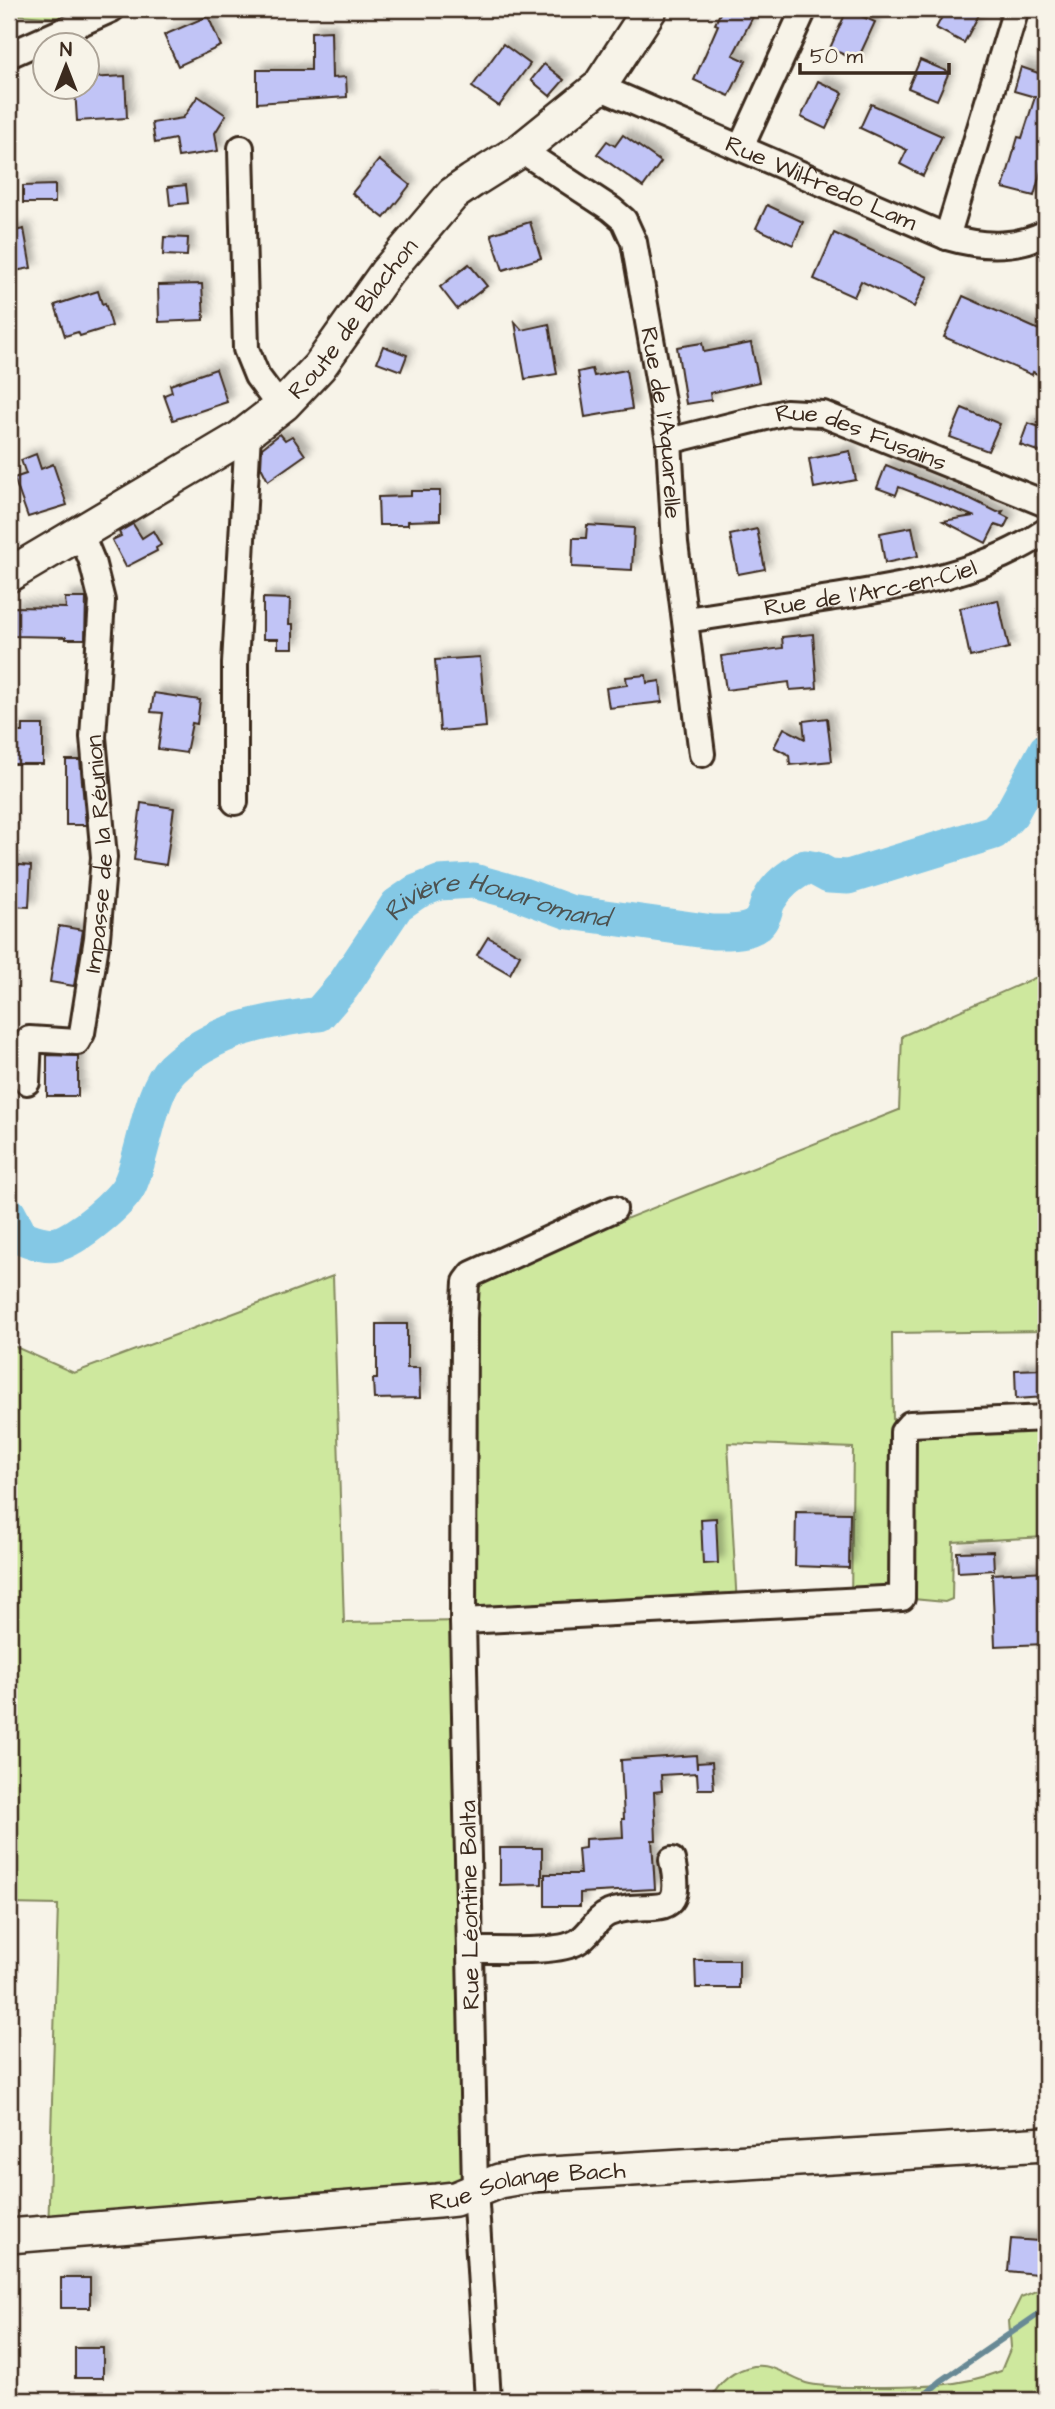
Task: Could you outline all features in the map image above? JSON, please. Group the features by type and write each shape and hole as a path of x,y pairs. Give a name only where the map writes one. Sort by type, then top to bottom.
{"street":[{"path":"9,55 111,9"},
{"name":"Route de Blachon","path":"9,575 248,433 280,407 318,367 386,273 453,194 521,150 599,87 650,9"},
{"path":"741,146 804,9"},
{"path":"947,237 1016,9"},
{"name":"Rue Wilfredo Lam","path":"599,87 947,237 970,244 1012,245 1046,233"},
{"path":"241,148 246,349 257,376 280,407"},
{"name":"Rue de l'Aquarelle","path":"521,150 605,204 624,220 630,229 639,260 669,440 675,543 702,754"},
{"name":"Rue des Fusains","path":"669,440 786,412 823,414 1046,504"},
{"path":"235,802 235,664 248,433"},
{"name":"Rue de l'Arc-en-Ciel","path":"686,620 916,583 998,558 1046,531"},
{"name":"Impasse de la Réunion","path":"27,1082 29,1039 77,1042 82,1033 97,938 104,857 93,737 102,601 92,561 80,533"},
{"name":"Rue Léontine Balta","path":"488,2400 475,2189 463,1621 466,1282 471,1274 614,1209"},
{"path":"463,1621 902,1598 905,1427 910,1424 1046,1418"},
{"path":"470,1950 569,1946 587,1936 605,1914 667,1905 674,1899 677,1891 672,1860"},
{"name":"Rue Solange Bach","path":"9,2236 455,2199 499,2181 534,2175 1046,2144"}],"green space":[{"path":"9,9 86,9 75,19 18,15 9,12"},
{"path":"1046,973 1046,1331 892,1333 895,1599 851,1601 853,1448 728,1443 737,1606 463,1621 473,1287 485,1275 899,1110 902,1036"},
{"path":"333,1276 344,1623 463,1621 475,2189 48,2233 58,1905 9,1904 9,1344 74,1373"},
{"path":"1046,1418 1046,1537 953,1542 952,1599 945,1602 902,1598 903,1432"},
{"path":"1046,2287 1046,2400 710,2400 727,2378 754,2366 776,2369 810,2384 842,2387 938,2385 1001,2371 1011,2347 1009,2321 1021,2297"}],"building":[{"path":"722,9 757,9 733,55 746,61 729,96 694,80 718,25 715,24"},
{"path":"946,9 982,9 964,43 936,28"},
{"path":"847,10 875,22 857,61 830,48"},
{"path":"208,16 221,46 178,66 164,35"},
{"path":"331,31 332,78 346,77 347,97 257,103 257,70 311,70 311,32"},
{"path":"503,44 530,64 499,106 472,87"},
{"path":"920,60 949,72 937,100 908,88"},
{"path":"544,64 564,80 550,96 531,80"},
{"path":"1021,67 1041,74 1046,72 1046,153 1034,196 1003,188 1018,137 1022,138 1035,97 1014,91"},
{"path":"125,76 127,118 77,121 76,102 102,102 102,77"},
{"path":"818,81 843,93 826,129 801,117"},
{"path":"198,96 226,115 215,133 218,151 178,157 175,139 155,143 152,123 183,118"},
{"path":"871,104 942,136 923,176 900,164 907,150 860,128"},
{"path":"623,135 661,162 643,187 597,154 607,141 615,146"},
{"path":"379,160 410,185 384,218 352,193"},
{"path":"55,185 55,203 23,203 23,186"},
{"path":"186,185 188,203 170,205 168,187"},
{"path":"767,205 803,222 793,245 756,228"},
{"path":"530,222 541,258 503,270 491,234"},
{"path":"24,229 31,268 9,272 9,232"},
{"path":"834,233 928,277 914,307 861,281 854,297 814,279"},
{"path":"164,237 188,238 187,256 163,255"},
{"path":"469,264 487,286 457,309 440,287"},
{"path":"202,284 204,320 159,322 158,285"},
{"path":"98,291 112,326 80,336 78,332 65,336 55,305"},
{"path":"963,296 1046,333 1046,378 1033,372 1032,375 944,337"},
{"path":"515,322 522,330 549,324 557,374 525,379"},
{"path":"702,343 704,352 751,343 759,382 710,393 711,400 686,404 677,347"},
{"path":"383,346 407,355 401,371 377,362"},
{"path":"216,369 227,402 173,420 164,395 172,392 170,385"},
{"path":"592,369 594,376 626,370 632,409 585,417 578,372"},
{"path":"962,408 1000,424 988,451 950,437"},
{"path":"1028,423 1046,429 1046,454 1020,445"},
{"path":"280,434 285,440 292,436 305,455 268,481 261,467 262,448"},
{"path":"850,451 856,480 814,488 809,459"},
{"path":"36,454 41,469 53,464 67,505 28,517 14,478 26,474 21,460"},
{"path":"886,465 997,512 1003,511 1001,514 1009,518 1004,528 995,525 986,543 943,521 973,516 899,487 896,495 877,488"},
{"path":"411,491 440,491 440,520 408,521 408,525 379,525 378,497 411,496"},
{"path":"133,524 142,538 153,531 161,545 156,548 157,551 126,567 112,540 121,536 119,532"},
{"path":"587,525 634,528 632,570 572,567 573,538 586,538"},
{"path":"912,527 918,556 885,563 880,533"},
{"path":"757,529 765,569 738,574 730,535"},
{"path":"65,598 86,598 85,639 14,636 14,607 66,608"},
{"path":"263,598 290,599 289,624 293,624 293,648 278,648 278,639 263,639"},
{"path":"998,600 1009,648 970,657 960,608"},
{"path":"813,634 817,688 790,690 789,682 726,690 721,656 783,648 782,637"},
{"path":"480,657 486,727 440,731 435,660"},
{"path":"646,675 647,683 660,681 662,702 609,708 606,688 627,685 626,677"},
{"path":"154,693 200,700 197,724 192,723 186,753 158,749 163,713 151,712"},
{"path":"827,718 832,761 790,765 789,755 774,747 784,728 805,739 803,721"},
{"path":"23,725 43,725 43,764 9,764 9,732 23,732"},
{"path":"66,760 80,760 86,825 66,825"},
{"path":"141,803 174,808 166,865 134,860"},
{"path":"9,864 31,866 29,907 9,906"},
{"path":"59,926 83,930 74,986 50,982"},
{"path":"488,937 520,955 510,974 477,955"},
{"path":"47,1055 78,1056 78,1096 47,1096"},
{"path":"377,1324 407,1324 407,1368 419,1368 420,1398 374,1399 373,1379 377,1379"},
{"path":"1045,1369 1046,1397 1016,1399 1015,1370"},
{"path":"796,1512 850,1513 849,1568 795,1566"},
{"path":"716,1518 718,1563 703,1564 701,1519"},
{"path":"993,1551 994,1570 958,1572 957,1552"},
{"path":"1046,1571 1046,1644 995,1646 992,1574"},
{"path":"696,1755 697,1768 697,1763 712,1762 714,1789 698,1789 697,1773 661,1775 662,1791 654,1792 656,1840 652,1840 655,1889 580,1893 580,1906 545,1906 545,1874 580,1874 578,1849 585,1848 585,1839 623,1837 621,1760"},
{"path":"500,1848 542,1848 542,1884 500,1885"},
{"path":"695,1960 739,1960 739,1988 696,1988"},
{"path":"1011,2239 1039,2241 1036,2274 1008,2271"},
{"path":"61,2278 90,2278 90,2308 61,2308"},
{"path":"75,2348 103,2348 103,2378 75,2378"}],"waterway":[{"name":"Rivière Houaromand","path":"9,1214 21,1237 48,1245 65,1241 98,1219 130,1184 158,1092 172,1069 188,1055 222,1036 259,1024 319,1014 343,986 397,905 416,892 439,883 474,881 569,912 713,932 742,931 760,922 776,889 805,867 829,876 848,877 994,832 1011,814 1046,750"},
{"path":"919,2400 941,2381 1046,2309"}]}
